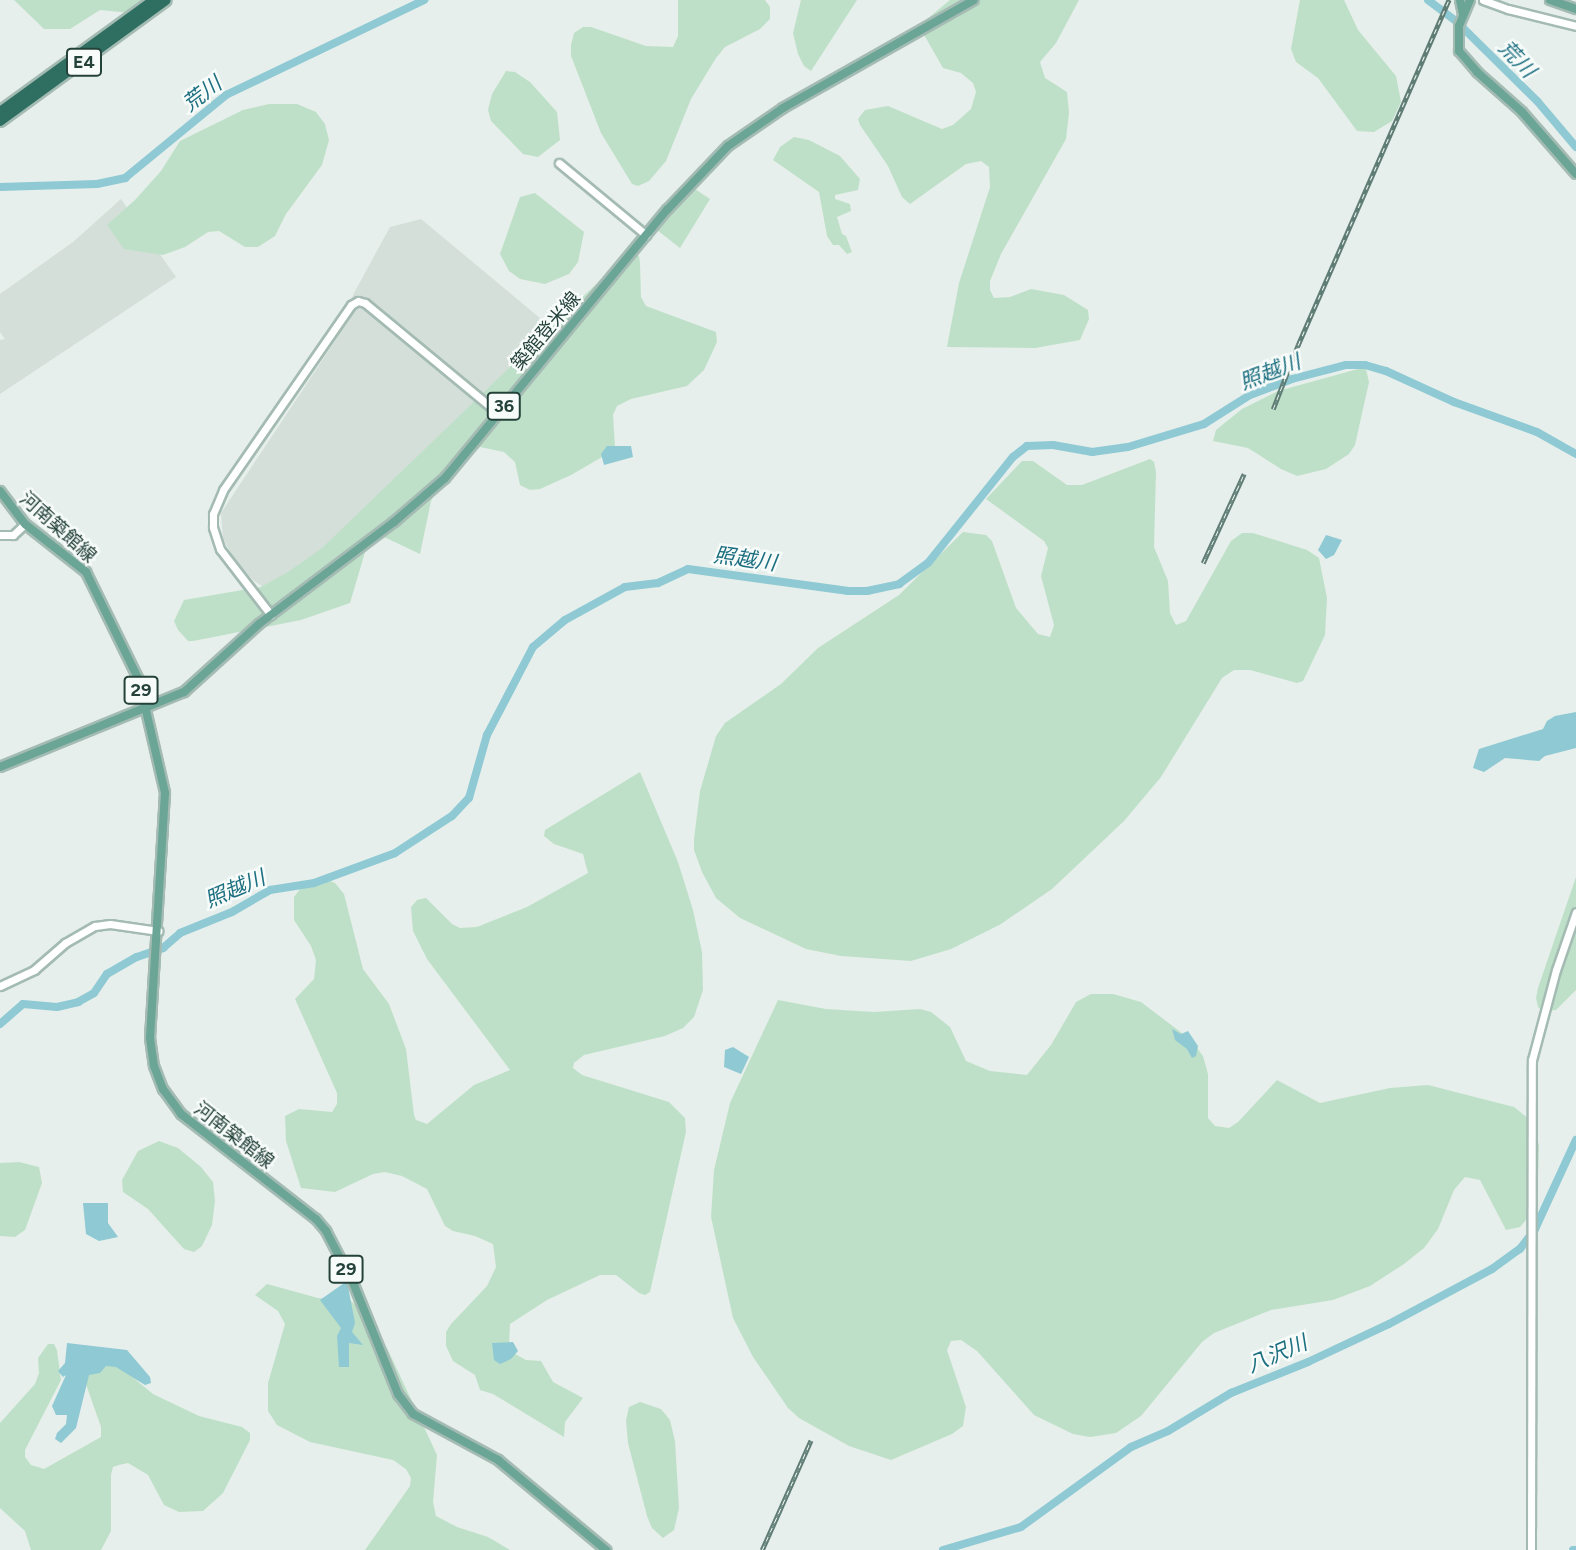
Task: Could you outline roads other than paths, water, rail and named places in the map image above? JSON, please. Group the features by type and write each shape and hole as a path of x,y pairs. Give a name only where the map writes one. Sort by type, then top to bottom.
{"highway":[{"name":"E4","path":"0,112 154,0"},
{"name":"E4","path":"0,121 122,35 166,0"}],"main road":[{"name":"築館登米線","path":"0,767 68,737 146,710 184,692 271,615 425,497 469,451 698,175 756,126 847,70 974,0"},
{"path":"1460,0 1462,15"},
{"path":"1470,0 1462,15 1457,36 1464,59 1522,112 1576,174"},
{"path":"1550,0 1576,9"},
{"name":"河南築館線","path":"0,491 10,509 25,524 92,580 135,668 165,793 151,1054 159,1082 173,1104 316,1219 326,1231 354,1285 398,1394 414,1414 498,1460 606,1550"}],"street":[{"path":"1483,0 1532,16 1576,26"},
{"path":"559,163 646,235"},
{"path":"271,615 220,549 213,527 213,514 223,490 351,305 358,301 365,303 498,413"},
{"path":"0,535 13,535 25,524"},
{"path":"1531,1550 1534,1045 1576,912"},
{"path":"0,986 34,970 65,943 96,926 110,924 158,934"}],"water":[{"path":"607,446 631,446 633,457 604,465 601,454"},
{"path":"1326,535 1342,540 1334,555 1326,559 1318,550"},
{"path":"1576,712 1576,748 1545,756 1539,761 1505,758 1484,772 1473,768 1479,749 1543,729 1547,721 1555,716"},
{"path":"1172,1029 1181,1034 1188,1031 1198,1046 1196,1056 1192,1058 1187,1049 1175,1040"},
{"path":"733,1047 749,1057 741,1074 724,1067 725,1050"},
{"path":"83,1203 108,1203 108,1223 118,1237 99,1241 86,1234"},
{"path":"347,1281 355,1323 352,1332 363,1345 349,1343 349,1367 339,1367 337,1336 341,1328 320,1300"},
{"path":"513,1342 518,1351 511,1359 500,1364 494,1360 492,1343"},
{"path":"67,1343 127,1350 150,1377 151,1383 145,1385 116,1367 106,1366 100,1373 89,1375 76,1428 61,1443 55,1439 66,1424 67,1415 56,1415 52,1406 66,1375 63,1377 58,1371 65,1363"}],"waterway":[{"name":"荒川","path":"0,187 97,184 125,178 226,95 424,0"},
{"name":"荒川","path":"1428,0 1458,23 1538,102 1576,147"},
{"name":"照越川","path":"0,1024 23,1004 57,1007 78,1002 94,993 107,974 137,957 163,948 180,933 232,912 270,890 314,883 395,853 452,816 469,798 487,735 533,647 565,620 625,587 658,583 688,569 848,591 867,591 899,584 928,563 1013,457 1027,446 1053,445 1092,452 1128,447 1204,424 1250,395 1292,379 1346,365 1365,365 1386,371 1454,402 1537,432 1576,454"},
{"name":"八沢川","path":"943,1550 1021,1527 1131,1447 1168,1431 1231,1393 1308,1362 1389,1324 1492,1269 1520,1249 1535,1229 1576,1140"}],"railway":[{"path":"1273,409 1298,345 1449,0"},
{"path":"1203,563 1244,474"},
{"path":"762,1550 811,1440"}]}
